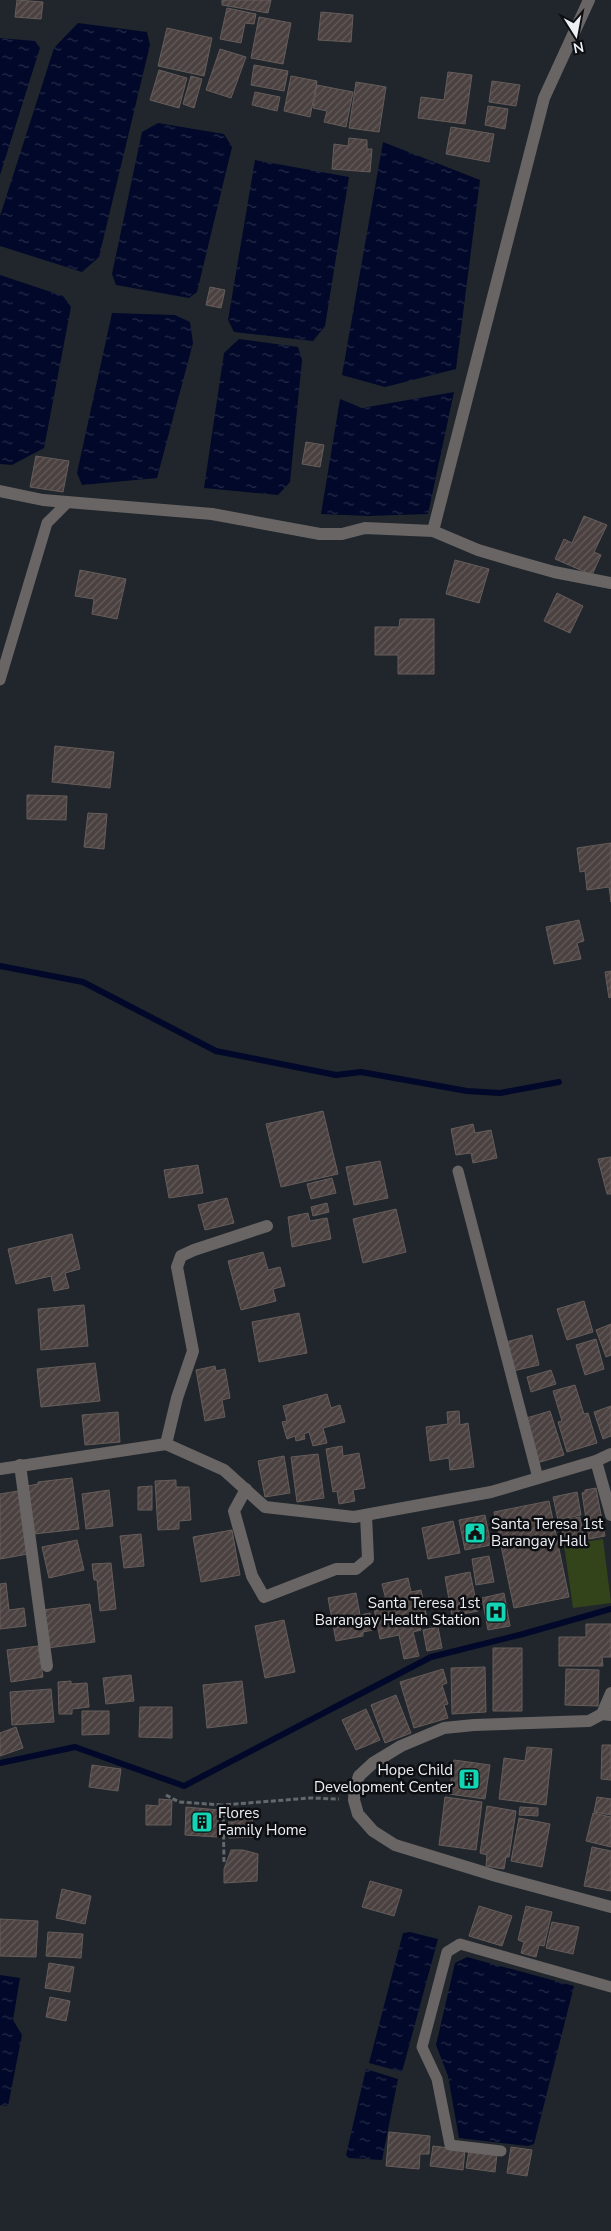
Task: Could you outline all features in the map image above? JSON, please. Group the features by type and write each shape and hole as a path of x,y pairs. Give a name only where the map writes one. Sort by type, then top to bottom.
{"street":[{"path":"433,531 544,98 589,0"},
{"path":"0,491 43,500 212,514 320,534 342,534 364,528 433,531 478,550 523,564 611,583"},
{"path":"166,1444 177,1398 194,1351 177,1267 181,1256 267,1226"},
{"path":"0,1469 166,1444 224,1470 265,1507 354,1517 492,1492 596,1461 611,1454"},
{"path":"596,1461 611,1515"},
{"path":"20,1465 47,1666"},
{"path":"246,1490 234,1511 252,1576 264,1596 336,1569 356,1569 368,1559 366,1515"},
{"path":"611,1693 607,1714 589,1722 474,1724 444,1728 401,1746 373,1762 359,1776 354,1800 358,1814 373,1831 395,1845 496,1876 611,1907"}],"lane":[{"path":"0,680 46,523 68,502"},
{"path":"458,1172 538,1478"},
{"path":"501,2151 450,2145 437,2080 422,2047 447,1952 460,1944 611,1987"}],"path":[{"path":"166,1795 179,1802 223,1805 310,1798 354,1800"},
{"path":"223,1805 224,1862"}],"green space":[{"path":"603,1539 611,1603 573,1608 564,1545"}],"water":[{"path":"78,23 147,32 150,45 99,257 82,272 0,246 0,216 54,48"},
{"path":"0,38 35,41 40,48 0,175"},
{"path":"158,123 224,134 232,147 197,292 189,298 116,285 112,274 142,132"},
{"path":"383,142 480,180 456,369 385,387 342,375"},
{"path":"255,160 349,177 325,326 313,341 234,332 228,320"},
{"path":"0,275 63,296 71,307 44,448 12,465 0,464"},
{"path":"112,313 175,315 190,322 193,343 157,478 82,485 77,473"},
{"path":"239,339 298,347 302,360 290,482 278,495 204,488 224,353"},
{"path":"454,392 428,514 369,516 321,514 340,399 362,408"},
{"path":"410,1932 438,1939 402,2072 369,2063 403,1933"},
{"path":"467,1957 574,1986 534,2144 528,2146 459,2138 448,2076 436,2045 455,1963"},
{"path":"0,1975 20,1978 13,2020 22,2035 8,2106 0,2105"},
{"path":"366,2069 398,2079 382,2160 349,2158 346,2155"}],"building":[{"path":"17,0 43,2 41,19 15,17"},
{"path":"222,0 271,0 268,13 222,5"},
{"path":"227,8 256,14 254,24 245,23 241,43 220,39"},
{"path":"321,12 353,15 351,42 318,40"},
{"path":"259,17 291,23 283,64 251,58"},
{"path":"167,28 212,38 204,76 158,66"},
{"path":"220,49 246,57 231,98 206,90"},
{"path":"254,65 288,71 284,91 251,85"},
{"path":"159,70 187,78 179,108 150,100"},
{"path":"448,72 472,75 465,124 418,118 421,97 444,100"},
{"path":"191,76 202,79 194,108 183,104"},
{"path":"291,76 317,81 310,117 284,111"},
{"path":"492,81 520,85 516,106 489,102"},
{"path":"356,82 386,87 379,132 349,128"},
{"path":"317,85 353,92 346,127 324,122 327,111 313,108"},
{"path":"255,92 280,97 277,111 252,105"},
{"path":"488,106 508,109 505,129 485,125"},
{"path":"451,127 494,134 489,162 446,154"},
{"path":"349,138 367,140 367,149 372,149 370,172 332,169 334,144 348,146"},
{"path":"210,287 225,290 221,308 206,305"},
{"path":"306,442 324,445 320,467 302,464"},
{"path":"36,456 69,461 63,492 30,487"},
{"path":"584,516 607,525 594,552 601,555 592,575 555,559 564,539 572,543"},
{"path":"455,560 489,569 479,603 446,594"},
{"path":"80,570 126,579 117,619 92,614 94,599 75,596"},
{"path":"557,593 583,606 570,633 544,621"},
{"path":"400,619 434,619 434,674 398,674 398,655 375,655 375,627 399,627"},
{"path":"55,746 114,752 110,788 52,782"},
{"path":"27,795 67,796 66,820 27,819"},
{"path":"88,813 107,814 104,849 84,847"},
{"path":"611,843 611,902 609,887 587,890 585,871 580,872 577,848"},
{"path":"579,920 584,941 577,943 581,959 554,964 546,927"},
{"path":"611,971 611,997 609,998 605,972"},
{"path":"323,1111 338,1174 281,1187 266,1124"},
{"path":"473,1124 475,1133 491,1130 497,1158 473,1163 471,1153 456,1155 451,1129"},
{"path":"611,1157 611,1194 607,1194 598,1159"},
{"path":"380,1161 388,1198 354,1205 346,1167"},
{"path":"198,1165 203,1193 169,1198 164,1170"},
{"path":"332,1178 336,1193 311,1199 307,1184"},
{"path":"227,1198 234,1223 205,1230 198,1205"},
{"path":"327,1203 329,1212 313,1216 311,1207"},
{"path":"396,1209 406,1252 363,1263 353,1219"},
{"path":"308,1213 310,1221 327,1218 331,1239 292,1247 288,1217"},
{"path":"72,1234 80,1269 65,1273 69,1288 54,1291 51,1276 16,1284 8,1249"},
{"path":"263,1252 268,1270 280,1267 285,1286 273,1289 276,1301 241,1310 228,1261"},
{"path":"584,1301 593,1332 567,1340 557,1309"},
{"path":"84,1305 88,1346 41,1350 38,1309"},
{"path":"299,1313 307,1353 259,1362 252,1322"},
{"path":"611,1324 611,1355 606,1357 596,1330"},
{"path":"532,1335 539,1365 513,1371 506,1342"},
{"path":"596,1339 604,1369 585,1375 576,1345"},
{"path":"95,1363 100,1401 41,1407 37,1369"},
{"path":"215,1366 216,1371 225,1369 230,1398 222,1400 225,1417 205,1421 196,1370"},
{"path":"551,1370 556,1384 531,1392 527,1377"},
{"path":"575,1385 584,1414 588,1413 597,1443 567,1452 558,1422 562,1421 553,1391"},
{"path":"327,1394 331,1408 340,1405 345,1422 323,1428 327,1443 313,1446 309,1432 304,1434 305,1439 296,1441 295,1436 287,1439 282,1422 287,1421 283,1406"},
{"path":"611,1406 611,1436 603,1439 594,1412"},
{"path":"459,1411 460,1425 468,1423 474,1467 450,1470 449,1458 430,1461 426,1427 448,1424 447,1412"},
{"path":"550,1411 564,1455 537,1463 523,1419"},
{"path":"118,1412 120,1442 85,1445 82,1415"},
{"path":"342,1446 343,1456 359,1453 365,1488 353,1490 355,1501 339,1504 337,1491 333,1492 326,1449"},
{"path":"318,1454 324,1498 297,1502 291,1457"},
{"path":"284,1456 290,1493 265,1497 258,1461"},
{"path":"72,1478 79,1529 34,1534 28,1486 38,1484 38,1482"},
{"path":"176,1480 176,1487 189,1487 191,1520 179,1521 179,1529 158,1530 155,1481"},
{"path":"152,1486 152,1510 138,1510 138,1487"},
{"path":"596,1488 605,1536 589,1539 582,1493 585,1490"},
{"path":"109,1490 113,1526 86,1529 82,1494"},
{"path":"18,1491 28,1554 0,1559 0,1494"},
{"path":"577,1492 581,1515 558,1520 553,1497"},
{"path":"549,1501 569,1597 514,1608 494,1512"},
{"name":"Santa Teresa 1st Barangay Hall","path":"485,1515 491,1545 465,1550 459,1520"},
{"path":"580,1517 584,1537 564,1541 561,1521"},
{"path":"453,1521 460,1553 428,1559 422,1528"},
{"path":"232,1530 240,1575 201,1582 193,1537"},
{"path":"141,1534 144,1566 124,1568 120,1536"},
{"path":"77,1540 84,1570 49,1578 42,1547"},
{"path":"489,1556 494,1582 476,1585 472,1559"},
{"path":"111,1563 116,1609 100,1611 97,1580 94,1580 92,1564"},
{"path":"470,1572 478,1611 452,1616 445,1577"},
{"path":"408,1578 411,1592 421,1590 428,1623 420,1625 421,1630 413,1632 419,1656 404,1659 399,1635 380,1639 373,1603 386,1600 382,1584"},
{"path":"6,1583 9,1610 24,1608 26,1626 0,1629 0,1584"},
{"path":"356,1593 360,1615 370,1613 373,1630 363,1632 363,1636 336,1641 328,1598"},
{"name":"Santa Teresa 1st Barangay Health Station","path":"504,1593 510,1626 488,1630 482,1598"},
{"path":"90,1604 95,1642 47,1648 42,1610"},
{"path":"284,1620 295,1672 265,1678 255,1626"},
{"path":"586,1624 611,1624 611,1657 602,1657 603,1666 559,1666 559,1637 586,1637"},
{"path":"438,1627 442,1648 427,1651 423,1630"},
{"path":"38,1646 43,1677 11,1682 7,1650"},
{"path":"493,1648 522,1648 522,1711 493,1711"},
{"path":"485,1667 486,1712 452,1714 451,1668"},
{"path":"443,1669 447,1683 442,1685 448,1704 444,1705 448,1718 414,1728 400,1682"},
{"path":"566,1669 599,1670 598,1706 565,1705"},
{"path":"131,1675 134,1701 106,1704 103,1678"},
{"path":"71,1681 71,1684 87,1683 89,1707 72,1709 72,1714 59,1714 58,1682"},
{"path":"242,1681 247,1723 207,1728 203,1685"},
{"path":"51,1689 54,1722 12,1725 10,1692"},
{"path":"396,1695 411,1733 385,1743 371,1705"},
{"path":"140,1707 172,1707 172,1738 139,1737"},
{"path":"366,1709 380,1740 356,1750 342,1720"},
{"path":"82,1711 109,1711 109,1734 82,1735"},
{"path":"16,1727 23,1748 0,1756 0,1733"},
{"path":"602,1745 611,1745 611,1780 601,1779"},
{"path":"527,1747 552,1749 546,1805 499,1799 504,1758 525,1761"},
{"name":"Hope Child Development Center","path":"454,1760 490,1765 485,1799 449,1794"},
{"path":"92,1765 121,1769 118,1791 89,1787"},
{"path":"445,1797 482,1802 476,1850 439,1845"},
{"path":"597,1797 611,1799 611,1815 594,1812"},
{"path":"159,1799 172,1800 171,1825 146,1825 146,1805 159,1806"},
{"path":"487,1806 516,1811 509,1857 506,1857 504,1869 486,1866 487,1855 480,1853"},
{"name":"Flores Family Home","path":"186,1807 219,1810 217,1837 185,1835"},
{"path":"520,1807 538,1808 538,1816 519,1815"},
{"path":"252,1810 253,1837 229,1838 228,1822 235,1822 235,1811"},
{"path":"593,1813 611,1817 611,1847 586,1841"},
{"path":"519,1818 550,1824 542,1867 511,1861"},
{"path":"592,1847 611,1851 611,1891 584,1886"},
{"path":"231,1850 243,1850 258,1854 257,1881 224,1883 224,1869"},
{"path":"370,1881 402,1890 394,1916 362,1907"},
{"path":"62,1889 91,1896 85,1924 56,1918"},
{"path":"479,1906 512,1916 502,1946 469,1936"},
{"path":"526,1906 552,1912 544,1946 539,1945 536,1957 521,1953 524,1942 518,1940"},
{"path":"0,1919 38,1921 36,1957 0,1956"},
{"path":"552,1922 579,1927 573,1954 546,1948"},
{"path":"48,1932 83,1934 81,1958 46,1956"},
{"path":"49,1963 74,1967 70,1992 45,1988"},
{"path":"50,1997 70,2001 66,2021 46,2017"},
{"path":"389,2132 430,2136 429,2154 420,2154 419,2169 386,2166"},
{"path":"433,2146 465,2150 463,2170 430,2166"},
{"path":"511,2147 532,2150 527,2176 507,2173"},
{"path":"469,2150 497,2154 495,2172 466,2168"}],"waterway":[{"path":"0,966 83,982 216,1051 336,1075 361,1072 467,1091 500,1093 559,1082"},
{"path":"0,1763 75,1747 184,1786 431,1657 611,1609"}],"place":[{"name":"Santa Teresa 1st Barangay Hall","path":"475,1533"},
{"name":"Santa Teresa 1st Barangay Health Station","path":"496,1612"},
{"name":"Hope Child Development Center","path":"469,1779"},
{"name":"Flores Family Home","path":"202,1822"}]}
